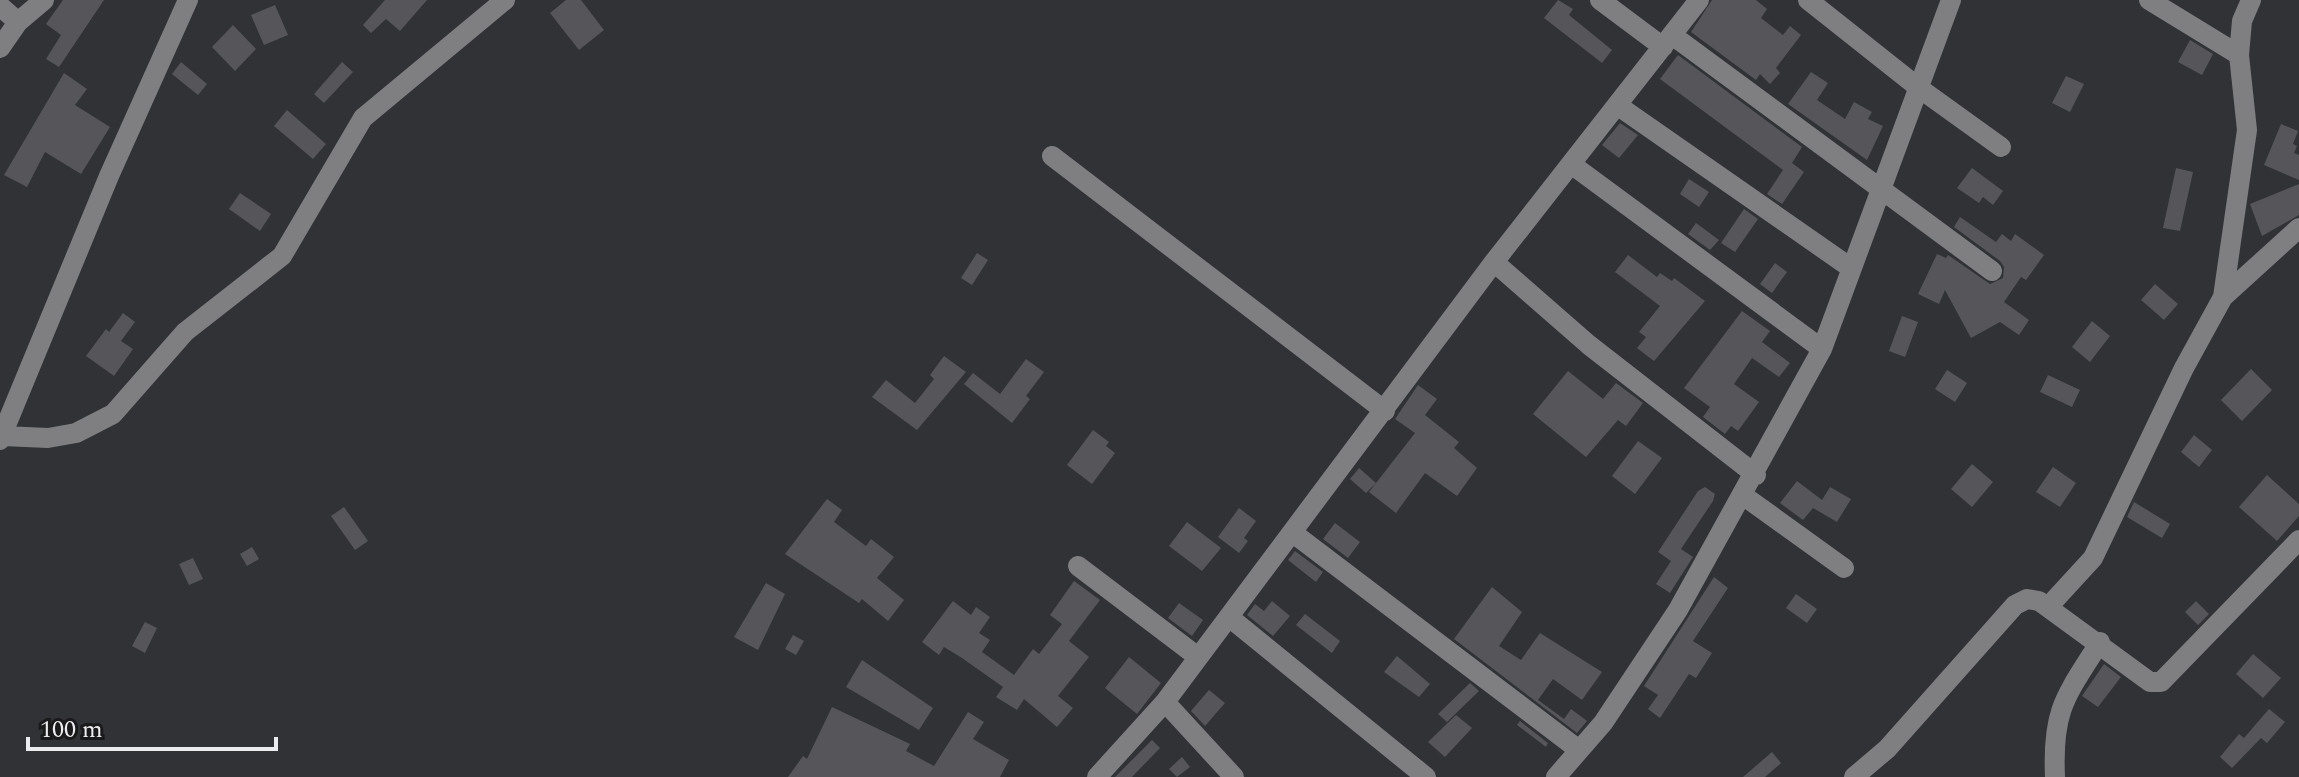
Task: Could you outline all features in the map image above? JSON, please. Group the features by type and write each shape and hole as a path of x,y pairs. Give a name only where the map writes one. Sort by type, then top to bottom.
{"street":[{"path":"0,48 18,22 44,0"},
{"path":"186,1 109,176 2,438 48,438 76,433 113,414 185,332 282,256 363,118 505,0"},
{"path":"1600,0 1667,41 1882,187 1992,271"},
{"path":"1097,777 1165,702 1494,262 1699,0"},
{"path":"1808,0 1919,88 2001,147"},
{"path":"1556,777 1603,723 1678,610 1756,475 1822,349 1951,0"},
{"path":"2149,0 2239,55"},
{"path":"2223,297 2247,130 2239,55 2242,21 2251,0"},
{"path":"0,6 18,22"},
{"path":"1617,105 1851,268"},
{"path":"1052,156 1385,411"},
{"path":"1571,164 1822,349"},
{"path":"2048,607 2093,558 2177,382 2223,297 2299,228"},
{"path":"1494,262 1589,345 1756,475"},
{"path":"1744,496 1844,568"},
{"path":"1293,533 1579,750"},
{"path":"1854,777 1887,749 2015,605 2027,599 2048,607 2100,642 2150,682 2161,682 2299,540"},
{"path":"1078,566 1198,657"},
{"path":"1229,617 1426,777"},
{"path":"2055,777 2053,735 2061,703 2100,642"},
{"path":"1165,702 1234,777"}],"building":[{"path":"63,0 104,0 59,67 46,59 61,35 46,24"},
{"path":"385,0 427,0 400,31 386,19 371,33 363,25"},
{"path":"566,0 581,0 604,30 579,50 550,13"},
{"path":"1558,0 1573,9 1569,15 1612,50 1602,63 1544,18"},
{"path":"1712,0 1756,0 1767,9 1761,18 1783,35 1790,26 1801,35 1776,68 1780,73 1770,84 1760,74 1756,80 1691,32"},
{"path":"275,5 288,35 264,45 251,15"},
{"path":"233,25 256,49 235,71 212,47"},
{"path":"2190,40 2213,54 2202,75 2178,62"},
{"path":"1678,55 1802,147 1792,163 1804,172 1782,204 1767,194 1783,170 1660,79"},
{"path":"181,62 207,84 198,95 172,74"},
{"path":"342,62 353,72 324,103 314,94"},
{"path":"1811,72 1828,83 1817,100 1845,119 1854,102 1872,112 1868,119 1883,126 1867,160 1788,104"},
{"path":"64,73 87,89 75,105 110,127 81,174 45,152 27,187 4,175"},
{"path":"2066,76 2084,84 2070,112 2052,103"},
{"path":"287,110 326,144 313,159 274,126"},
{"path":"1620,123 1638,135 1619,158 1602,145"},
{"path":"2281,124 2298,131 2293,144 2297,146 2294,153 2299,155 2299,180 2264,165"},
{"path":"1972,168 2003,191 1993,205 1983,197 1979,203 1957,188"},
{"path":"2176,168 2193,172 2180,231 2163,228"},
{"path":"1689,179 1709,192 1699,207 1680,194"},
{"path":"2299,184 2299,215 2262,236 2250,204"},
{"path":"240,193 271,214 260,231 229,209"},
{"path":"1744,209 1758,219 1735,252 1721,243"},
{"path":"1960,217 1996,242 2002,234 2011,241 2015,234 2044,255 2026,280 2021,277 2004,302 2029,320 2019,335 2000,322 1971,338 1945,290 1939,304 1918,294 1937,254 1946,258 1948,255 1990,284 2003,278 2004,267 2000,261 1954,227"},
{"path":"1696,223 1719,240 1710,250 1688,234"},
{"path":"977,253 988,260 972,285 961,278"},
{"path":"1628,255 1657,277 1660,273 1672,281 1674,278 1705,301 1654,361 1637,348 1646,337 1639,332 1660,306 1615,272"},
{"path":"1775,263 1787,272 1772,293 1760,284"},
{"path":"2155,284 2178,304 2164,320 2141,300"},
{"path":"1742,311 1770,331 1762,342 1790,363 1779,377 1752,358 1734,384 1759,402 1738,431 1731,426 1725,434 1703,417 1710,407 1684,388"},
{"path":"123,313 135,322 121,341 133,349 114,376 86,356 106,329 109,332"},
{"path":"1902,316 1918,322 1905,357 1889,351"},
{"path":"2092,321 2110,336 2090,362 2072,347"},
{"path":"944,356 966,372 917,430 872,397 886,380 915,403 934,379 930,375"},
{"path":"1026,359 1044,372 1026,396 1030,399 1012,423 964,384 973,373 1000,394"},
{"path":"2251,369 2272,390 2242,421 2221,400"},
{"path":"1947,370 1967,383 1955,402 1935,389"},
{"path":"1568,371 1603,399 1616,383 1643,403 1626,426 1618,420 1586,457 1533,414"},
{"path":"2048,375 2080,390 2072,407 2040,392"},
{"path":"1418,385 1437,399 1425,415 1459,442 1454,448 1477,468 1457,496 1425,473 1396,513 1369,492 1415,433 1395,419"},
{"path":"1093,430 1109,442 1106,446 1115,453 1092,484 1067,465"},
{"path":"2194,435 2212,450 2199,467 2181,452"},
{"path":"1638,441 1662,458 1635,494 1612,476"},
{"path":"1972,464 1993,482 1972,507 1951,489"},
{"path":"2053,467 2076,483 2060,507 2036,492"},
{"path":"1359,468 1376,483 1366,493 1350,479"},
{"path":"2267,475 2299,504 2299,516 2277,541 2239,507"},
{"path":"1797,481 1822,500 1830,487 1851,499 1837,522 1813,508 1803,520 1780,503"},
{"path":"1705,487 1715,494 1713,501 1681,549 1693,557 1670,593 1656,584 1671,561 1658,552 1698,491"},
{"path":"827,499 842,510 834,522 866,546 871,539 894,557 877,578 904,600 888,621 862,599 859,603 785,554"},
{"path":"2134,502 2170,524 2162,538 2127,517"},
{"path":"344,507 368,541 355,550 331,516"},
{"path":"1239,508 1256,521 1244,538 1248,541 1239,553 1218,537"},
{"path":"1187,522 1221,548 1202,571 1169,546"},
{"path":"1335,523 1360,542 1348,558 1323,539"},
{"path":"252,547 259,559 247,566 240,554"},
{"path":"1295,551 1323,572 1316,582 1288,560"},
{"path":"193,558 203,579 189,585 179,564"},
{"path":"1714,577 1728,588 1693,641 1712,653 1696,678 1689,674 1660,718 1648,709 1658,695 1644,686"},
{"path":"1074,581 1100,600 1069,641 1089,657 1058,696 1073,708 1057,727 1024,699 1017,710 996,697 1003,687 962,658 944,647 939,655 922,642 953,601 971,615 976,607 990,617 979,633 990,640 982,652 1014,675 1033,649 1039,654 1062,624 1050,615"},
{"path":"766,583 785,594 758,650 734,637"},
{"path":"1492,587 1522,612 1499,646 1521,660 1540,633 1602,672 1582,700 1553,679 1538,700 1564,719 1571,709 1587,721 1577,733 1454,639"},
{"path":"1796,594 1817,609 1807,623 1786,608"},
{"path":"1272,601 1290,616 1273,636 1247,615 1255,604 1264,611"},
{"path":"2196,601 2209,614 2198,625 2185,612"},
{"path":"1179,603 1203,620 1192,636 1168,618"},
{"path":"1305,614 1340,641 1332,653 1296,625"},
{"path":"145,622 157,628 145,653 132,646"},
{"path":"793,635 804,641 796,655 785,649"},
{"path":"2253,654 2281,678 2263,698 2236,674"},
{"path":"1397,656 1430,684 1419,697 1384,672"},
{"path":"1129,657 1161,683 1137,714 1105,688"},
{"path":"862,660 933,708 919,730 846,687"},
{"path":"2104,664 2121,677 2098,707 2082,696"},
{"path":"1470,683 1479,691 1447,722 1438,714"},
{"path":"1209,690 1225,703 1205,726 1191,711"},
{"path":"832,707 910,744 906,751 934,766 968,712 984,722 973,739 1009,760 1000,777 788,777 803,756 807,759"},
{"path":"2269,709 2285,722 2267,743 2261,738 2232,768 2220,757 2239,734 2244,738"},
{"path":"1456,715 1472,728 1445,757 1428,742"},
{"path":"1520,721 1548,743 1546,747 1517,725"},
{"path":"1152,740 1160,748 1132,777 1115,777"},
{"path":"1772,752 1781,763 1765,777 1743,777"},
{"path":"1182,757 1190,767 1177,777 1169,769"}]}
